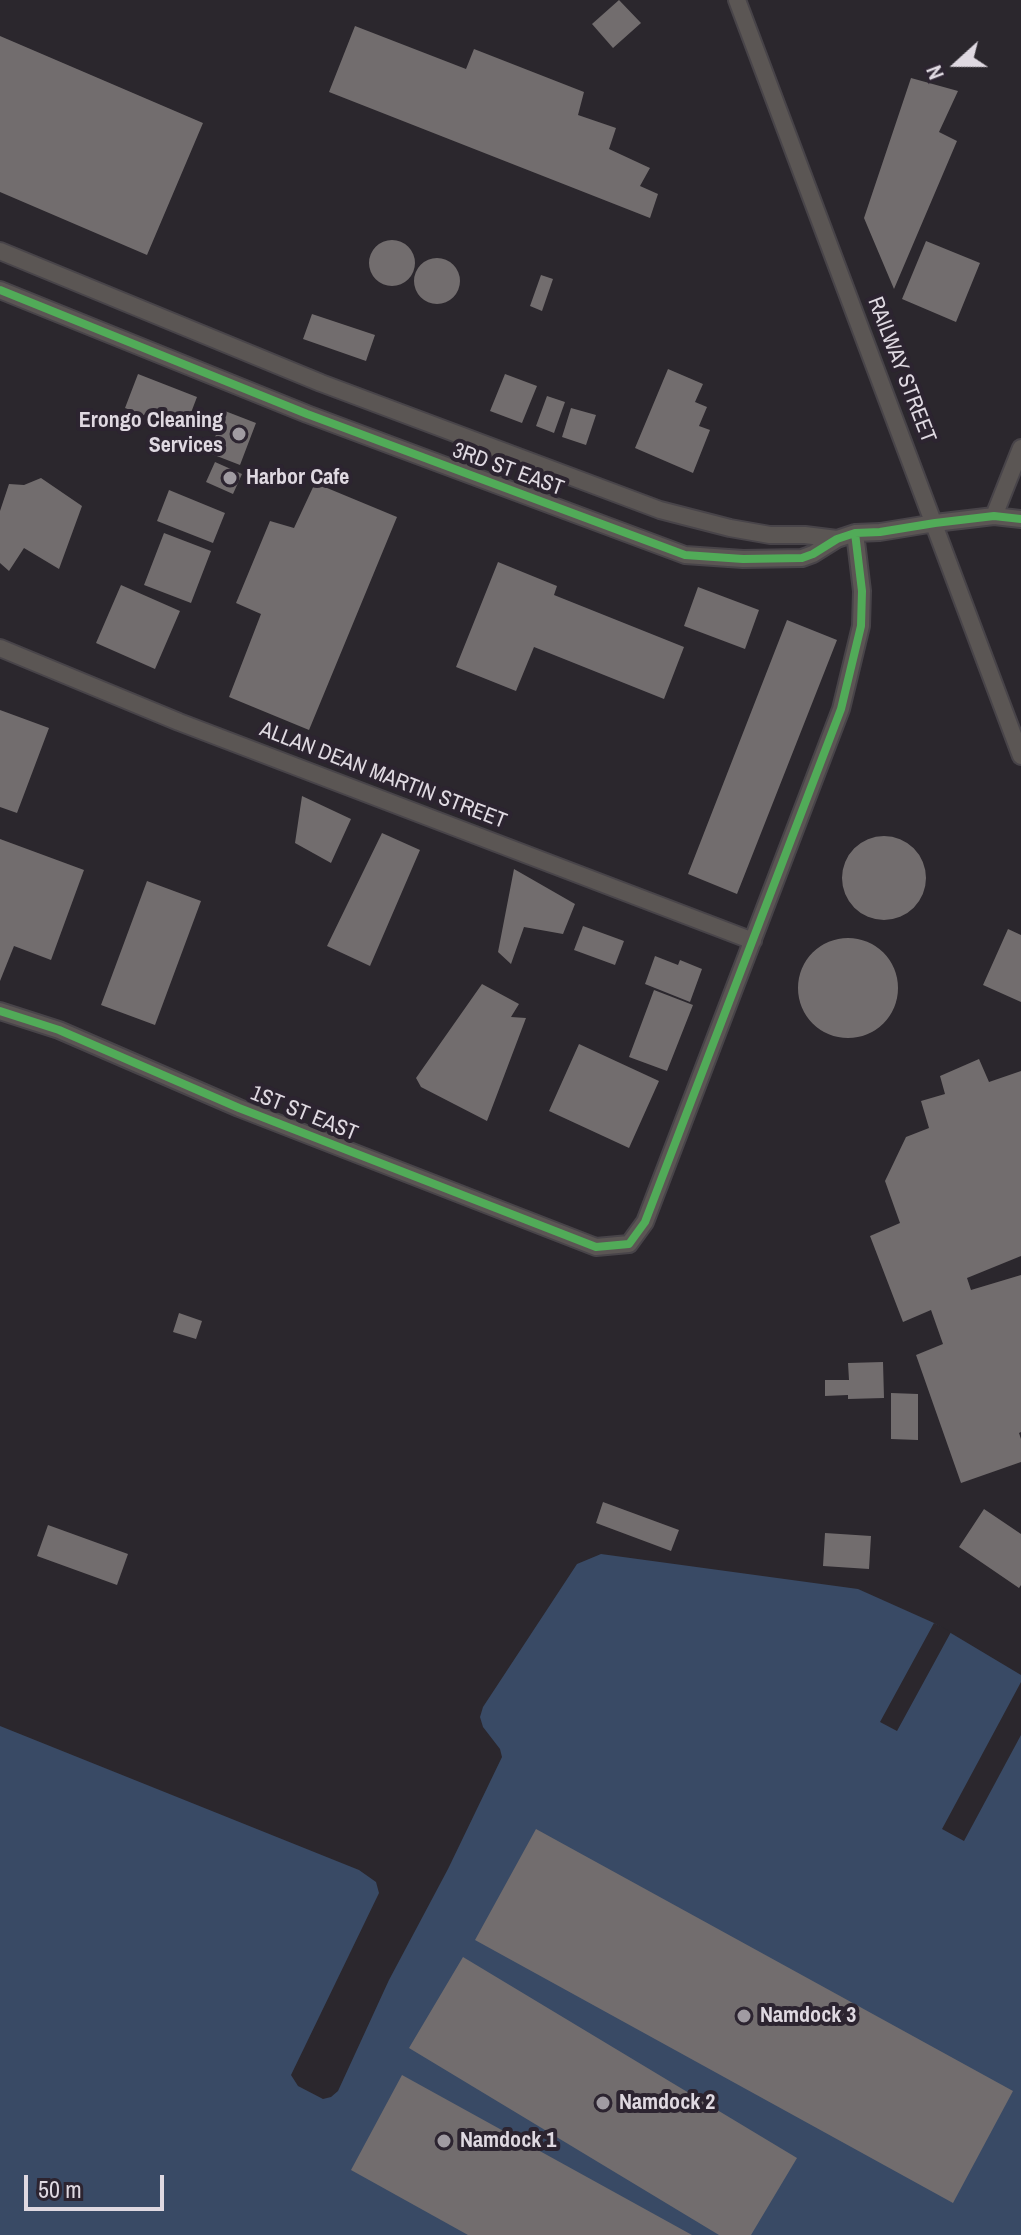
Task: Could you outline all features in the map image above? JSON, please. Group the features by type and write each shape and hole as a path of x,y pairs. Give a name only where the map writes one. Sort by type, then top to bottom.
{"street":[{"name":"RAILWAY STREET","path":"737,0 1021,756"},
{"name":"3RD ST EAST","path":"0,251 321,383 660,510 770,535 837,539"},
{"name":"3RD ST EAST","path":"0,290 307,414 685,555 743,559 802,558 855,533 994,516 1021,519"},
{"path":"994,516 1021,448"},
{"path":"753,941 841,709 861,626 862,591 855,533"},
{"name":"ALLAN DEAN MARTIN STREET","path":"0,648 179,722 753,941"},
{"name":"1ST ST EAST","path":"0,1011 59,1030 239,1108 596,1247 629,1244 645,1222 753,941"}],"water":[{"path":"601,1554 858,1589 934,1623 1021,1675 1021,2235 0,2235 0,1726 359,1870 376,1882 379,1893 291,2075 298,2086 323,2099 331,2097 338,2091 389,1980 448,1869 502,1757 500,1749 483,1727 480,1717 483,1707 577,1564"}],"pier":[{"path":"934,1623 951,1632 897,1731 880,1722"},
{"path":"1021,1682 1021,1735 964,1841 942,1829"}],"building":[{"path":"619,0 641,23 613,48 592,24"},
{"path":"355,26 466,69 474,49 584,92 578,115 616,128 609,149 650,168 640,186 658,194 650,218 329,92"},
{"path":"0,36 203,123 147,255 0,192"},
{"path":"911,78 958,91 939,132 957,141 894,289 864,218"},
{"path":"392,240 409,246 415,263 409,280 392,286 375,280 369,263 375,246"},
{"path":"926,241 980,263 956,322 902,299"},
{"path":"437,258 454,264 460,281 454,298 437,304 420,298 414,281 420,264"},
{"path":"541,275 553,279 542,311 530,306"},
{"path":"312,314 375,335 366,361 303,339"},
{"path":"668,369 703,384 695,402 707,407 699,426 710,430 693,473 635,448"},
{"path":"138,374 197,397 184,431 125,408"},
{"path":"505,374 537,386 522,423 490,411"},
{"path":"547,396 565,402 554,433 536,426"},
{"path":"571,408 596,415 586,445 562,437"},
{"path":"225,411 256,423 240,465 209,453"},
{"path":"215,462 242,474 233,494 206,482"},
{"path":"41,478 82,506 59,569 24,548 9,571 0,563 0,511 9,484 24,485"},
{"path":"315,483 397,517 309,730 229,697 261,614 236,603 270,521 294,528"},
{"path":"169,490 225,513 213,543 157,521"},
{"path":"164,533 211,551 191,603 144,585"},
{"path":"498,562 557,586 554,595 684,647 664,699 534,647 516,691 456,667"},
{"path":"121,585 180,611 155,669 96,643"},
{"path":"698,587 759,610 745,649 684,626"},
{"path":"787,620 837,640 737,894 688,874"},
{"path":"0,710 49,728 17,813 0,807"},
{"path":"302,796 351,819 331,863 295,843"},
{"path":"382,833 420,850 370,966 327,946"},
{"path":"876,836 892,836 908,843 919,854 926,878 923,894 914,908 892,920 876,920 860,913 849,902 842,886 842,870 849,854 860,843"},
{"path":"0,839 84,870 51,960 14,946 0,981"},
{"path":"514,869 575,904 563,934 524,927 511,964 498,952"},
{"path":"147,881 201,901 155,1025 101,1005"},
{"path":"583,926 624,941 615,965 574,950"},
{"path":"1008,929 1021,935 1021,1002 983,985"},
{"path":"848,938 876,946 890,960 898,988 890,1016 876,1030 848,1038 820,1030 806,1016 798,988 806,960 820,946"},
{"path":"655,956 678,965 680,960 702,969 690,1002 645,984"},
{"path":"482,984 519,1004 511,1017 526,1018 487,1121 421,1087 416,1078"},
{"path":"654,990 693,1005 667,1071 629,1057"},
{"path":"579,1044 659,1081 629,1148 549,1111"},
{"path":"979,1059 989,1082 1021,1071 1021,1256 967,1278 971,1290 1021,1275 1021,1462 961,1483 916,1355 943,1344 931,1310 903,1322 870,1236 900,1223 885,1181 906,1137 929,1128 921,1101 945,1094 940,1076"},
{"path":"179,1313 202,1321 196,1339 173,1332"},
{"path":"883,1362 884,1398 825,1396 825,1380 849,1380 848,1363"},
{"path":"891,1393 918,1394 918,1440 891,1439"},
{"path":"603,1502 679,1530 671,1551 596,1523"},
{"path":"984,1509 1021,1534 1019,1588 959,1547"},
{"path":"48,1525 128,1554 117,1585 37,1556"},
{"path":"825,1533 871,1536 869,1569 823,1566"},
{"name":"Namdock 3","path":"536,1829 1013,2091 953,2203 475,1940"},
{"name":"Namdock 2","path":"463,1957 797,2158 751,2235 719,2235 409,2048"},
{"name":"Namdock 1","path":"402,2075 692,2235 468,2235 351,2170"}],"cycle path":[{"path":"0,290 307,414 685,555 743,559 802,558 855,533 994,516 1021,519"},
{"path":"0,1011 59,1030 239,1108 596,1247 629,1244 645,1222 841,709 861,626 862,591 855,533"}],"place":[{"name":"Erongo Cleaning Services","path":"239,434"},
{"name":"Harbor Cafe","path":"230,478"},
{"name":"Namdock 3","path":"744,2016"},
{"name":"Namdock 2","path":"603,2103"},
{"name":"Namdock 1","path":"444,2141"}]}
